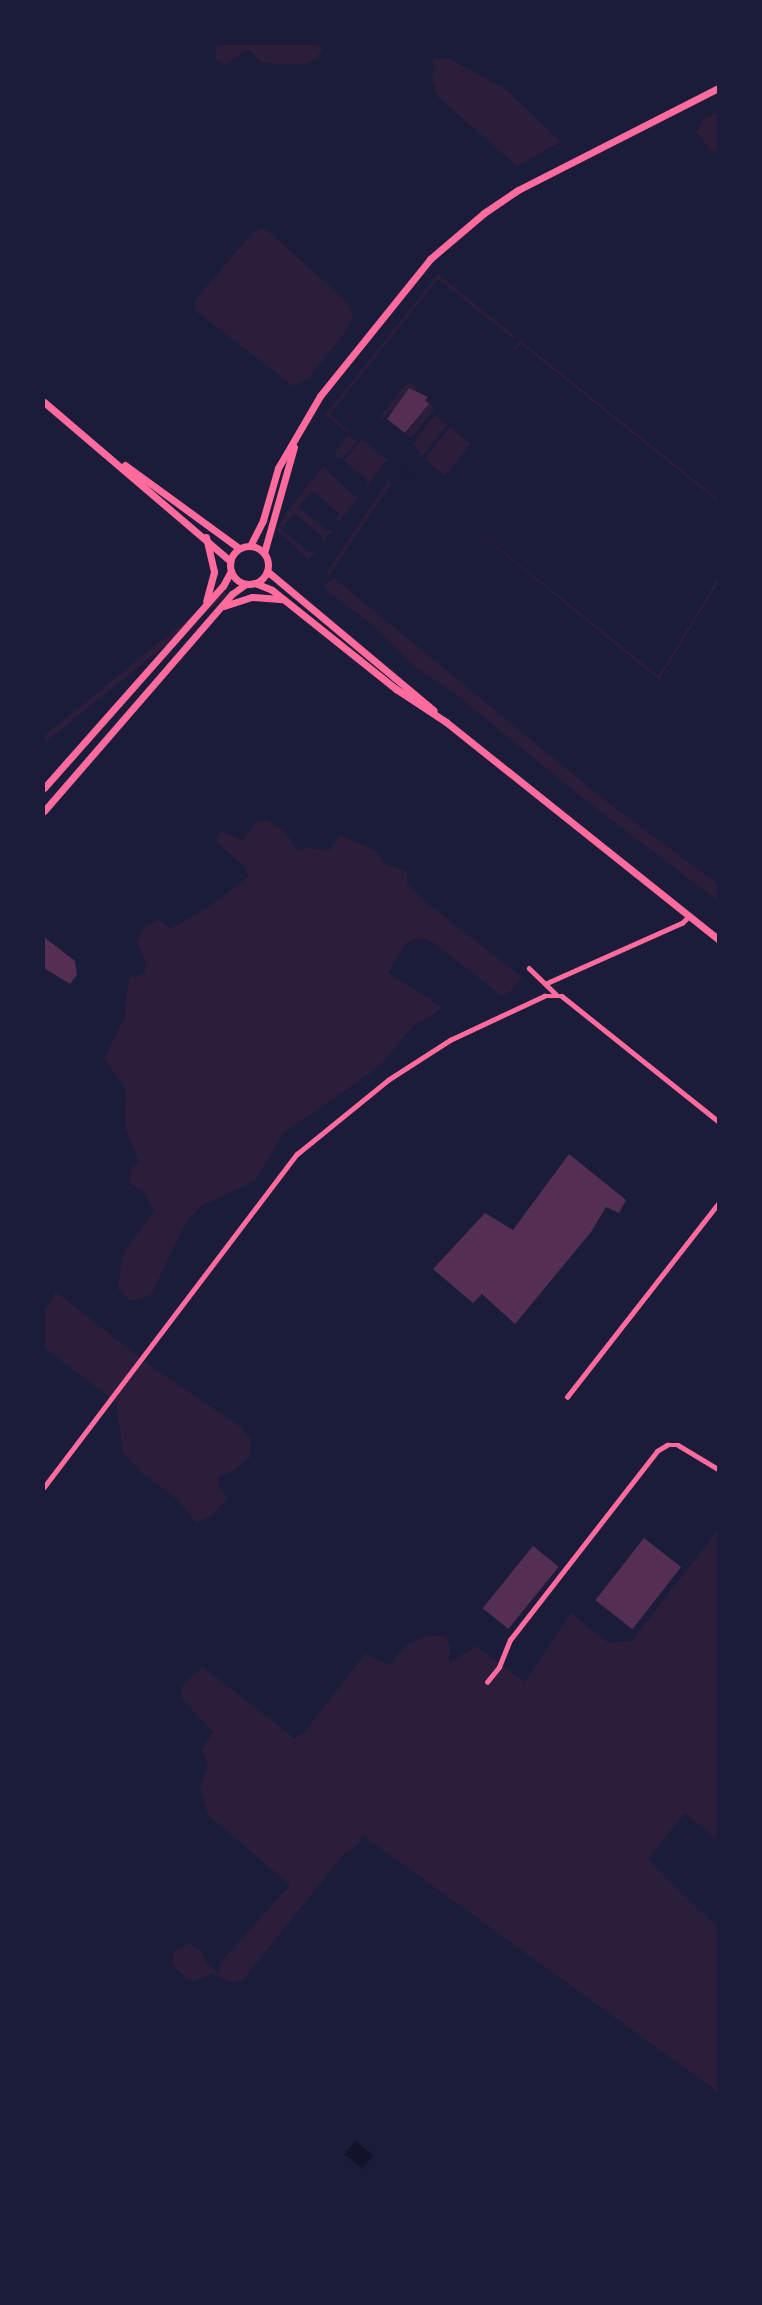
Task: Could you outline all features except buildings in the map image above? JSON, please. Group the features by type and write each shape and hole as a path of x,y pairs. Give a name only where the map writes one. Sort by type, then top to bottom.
{"main road":[{"path":"250,546 261,525 278,468 298,434 345,363 430,259 453,238 518,190 718,88"},
{"path":"44,402 206,537 230,561 231,571 223,586 44,788"},
{"path":"298,434 264,553 267,571 446,722 718,939"},
{"path":"114,459 150,480 239,548"},
{"path":"206,537 214,572 206,603"},
{"path":"230,561 239,548 250,546 264,553"},
{"path":"231,571 246,584"},
{"path":"255,583 267,571"},
{"path":"44,811 221,607 246,584 255,583 283,598 396,689 446,722"},
{"path":"221,607 252,597 283,598"}],"street":[{"path":"547,983 682,923 689,916"},
{"path":"529,968 556,994 569,1001 718,1121"},
{"path":"44,1487 282,1173 311,1140 433,1049 544,996 556,994"},
{"path":"567,1397 718,1204"},
{"path":"487,1683 499,1667 510,1640 657,1451 672,1444 718,1469"}],"shaded area":[{"path":"217,44 318,44 322,49 317,58 306,64 280,64 262,63 248,49 224,66 215,58"},
{"path":"448,58 506,89 561,142 517,166 437,96 432,80 434,59"},
{"path":"718,112 718,153 710,149 696,132 703,120"},
{"path":"265,228 348,303 353,317 346,331 308,379 293,386 194,310 195,300 253,232"},
{"path":"438,274 515,336 513,339 438,279 330,414 357,440 325,415"},
{"path":"520,340 718,499 718,502 521,344 506,358"},
{"path":"411,383 417,388 415,392 409,387 393,412 390,410 383,419 380,417 405,385"},
{"path":"428,397 434,410 411,438 406,434 429,404"},
{"path":"435,415 447,425 422,457 413,443"},
{"path":"450,427 471,444 445,476 424,459"},
{"path":"348,435 357,442 343,458 337,458 335,452"},
{"path":"362,439 387,460 366,487 367,480 344,461"},
{"path":"323,466 354,496 360,495 340,521 336,519 340,514 312,491 299,507 326,530 333,529 322,543 322,536 294,513 281,529 309,552 316,551 308,560 277,531 287,512"},
{"path":"399,468 659,676 718,578 718,583 659,680"},
{"path":"389,480 392,482 330,575 326,573"},
{"path":"334,578 602,798 718,884 718,901 584,799 453,692 415,667 370,623 328,592 324,585"},
{"path":"224,590 228,595 44,743 44,736"},
{"path":"268,820 285,832 298,851 307,847 328,851 341,835 376,851 385,864 407,872 407,884 427,903 522,977 511,991 502,996 434,943 420,938 406,943 388,973 441,1006 436,1013 414,1025 379,1067 284,1133 255,1181 200,1207 184,1226 151,1295 131,1301 118,1289 121,1264 125,1250 154,1211 145,1194 129,1182 131,1168 139,1163 124,1124 126,1097 123,1085 104,1059 124,1019 129,978 144,974 146,965 137,942 143,929 158,919 170,929 210,906 244,880 248,876 245,867 217,843 217,837 222,831 242,841 255,822"},
{"path":"56,1292 152,1367 241,1427 251,1439 250,1457 232,1472 219,1476 218,1485 228,1498 210,1517 196,1523 178,1500 143,1474 123,1453 116,1402 44,1348 44,1311"},
{"path":"718,1530 718,1841 685,1813 648,1859 718,1928 718,2092 362,1835 359,1844 345,1853 243,1980 232,1983 212,1974 194,1981 186,1979 172,1963 173,1953 189,1943 200,1949 208,1965 219,1973 220,1963 290,1885 208,1815 200,1788 208,1765 202,1749 213,1732 180,1697 183,1685 203,1667 294,1738 305,1731 365,1654 389,1665 406,1645 427,1635 444,1636 450,1645 449,1663 476,1646 525,1682 571,1613 609,1643 632,1640"},
{"path":"355,2141 373,2155 363,2169 345,2154"}]}
